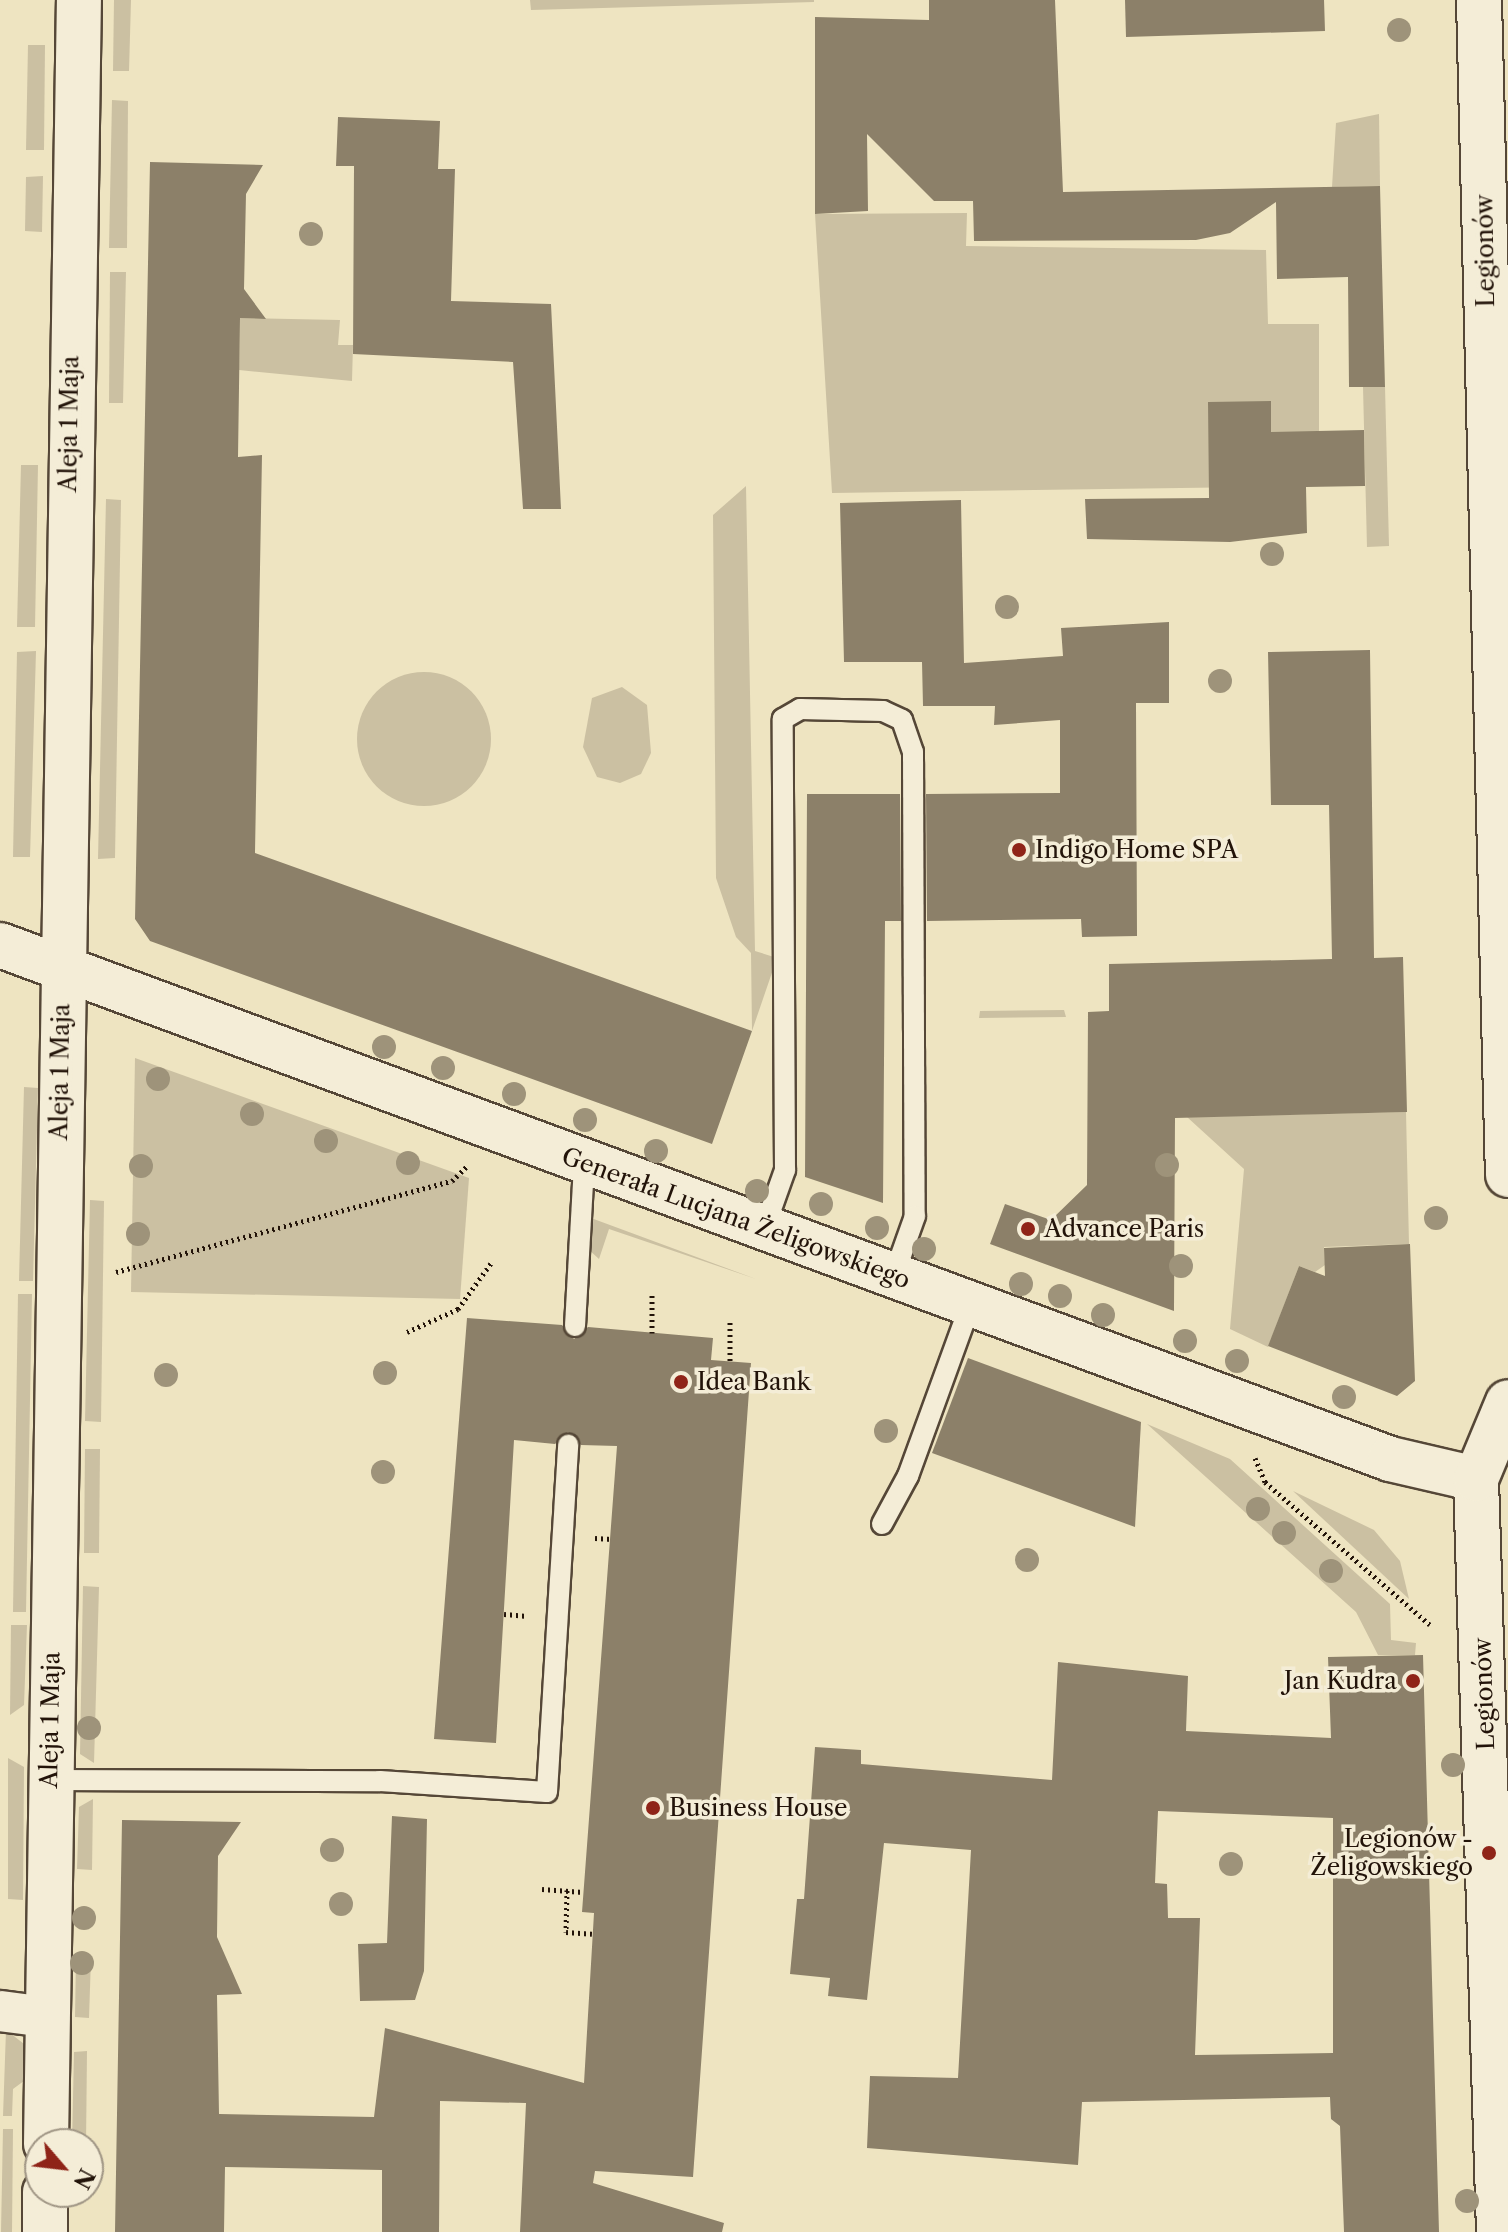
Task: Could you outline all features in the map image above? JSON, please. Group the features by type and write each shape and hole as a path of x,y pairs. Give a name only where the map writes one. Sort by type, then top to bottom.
{"street":[{"name":"Aleja 1 Maja","path":"46,2128 61,967 79,0"},
{"name":"Legionów","path":"1479,0 1502,776 1508,1175"},
{"name":"Generała Lucjana Żeligowskiego","path":"0,945 1390,1459 1476,1479"},
{"name":"Legionów","path":"1499,2232 1476,1479 1508,1402"},
{"path":"0,2011 46,2017"},
{"path":"45,2208 45,2232"}],"lane":[{"path":"764,1229 785,1170 783,719 800,709 883,711 902,720 913,752 915,1216 894,1275"},
{"path":"575,1326 584,1163"},
{"path":"882,1524 908,1476 971,1303"},
{"path":"49,1780 380,1781 547,1792 568,1445"}],"path":[{"path":"116,1272 452,1181 468,1165"},
{"path":"407,1332 458,1309 491,1263"},
{"path":"652,1294 652,1333"},
{"path":"730,1322 730,1361"},
{"path":"1255,1457 1265,1482 1430,1625"},
{"path":"542,1889 583,1892"},
{"path":"567,1890 566,1932 592,1934"}],"shaded area":[{"path":"114,0 131,0 129,71 113,71"},
{"path":"530,0 814,0 814,2 531,10"},
{"path":"28,45 45,45 44,150 26,150"},
{"path":"112,100 128,101 127,248 109,248"},
{"path":"1379,114 1380,186 1332,187 1336,123"},
{"path":"43,176 42,232 25,231 26,177"},
{"path":"967,213 966,246 1266,250 1268,324 1319,324 1319,486 832,493 815,214"},
{"path":"110,272 126,272 123,403 109,403"},
{"path":"240,318 340,320 338,345 353,345 352,381 239,370"},
{"path":"1363,387 1385,387 1389,546 1367,547"},
{"path":"21,465 38,465 35,627 17,627"},
{"path":"746,486 755,951 777,958 752,1031 751,953 736,937 716,878 713,515"},
{"path":"106,499 121,500 115,858 98,859"},
{"path":"36,651 30,857 13,857 17,652"},
{"path":"424,672 449,678 471,692 485,714 491,739 485,764 471,786 449,800 424,806 399,800 377,786 363,764 357,739 363,714 377,692 399,678"},
{"path":"622,687 647,705 651,753 641,774 620,783 597,777 583,747 592,698"},
{"path":"1064,1010 1066,1017 979,1018 980,1011"},
{"path":"135,1058 469,1178 460,1299 131,1292"},
{"path":"24,1087 38,1088 33,1281 19,1281"},
{"path":"1406,1112 1409,1244 1324,1247 1325,1265 1315,1272 1299,1266 1268,1347 1230,1329 1244,1169 1187,1117"},
{"path":"90,1200 104,1201 101,1422 85,1421"},
{"path":"591,1218 756,1279 609,1229 599,1259 588,1249"},
{"path":"18,1294 32,1294 26,1612 13,1612"},
{"path":"1147,1424 1230,1459 1390,1604 1391,1640 1416,1643 1415,1655 1378,1655 1356,1612"},
{"path":"85,1449 100,1449 99,1553 84,1553"},
{"path":"1293,1491 1374,1530 1400,1561 1409,1599"},
{"path":"83,1586 99,1587 94,1763 80,1754"},
{"path":"11,1625 27,1625 24,1705 10,1715"},
{"path":"8,1758 24,1767 23,1900 8,1899"},
{"path":"93,1799 92,1870 77,1869 79,1807"},
{"path":"76,1957 91,1958 89,2018 75,2017"},
{"path":"6,2030 28,2047 32,2075 13,2089 12,2116 3,2116"},
{"path":"87,2051 86,2128 72,2128 74,2052"},
{"path":"3,2129 13,2129 12,2232 1,2232"}],"building":[{"path":"929,0 1055,0 1063,192 1380,186 1385,387 1349,387 1348,277 1277,279 1276,202 1230,233 1196,240 974,241 973,201 934,201 867,134 868,211 815,214 815,17 929,20"},
{"path":"1125,0 1324,0 1325,31 1126,37"},
{"path":"338,117 440,121 438,169 455,169 451,301 551,304 561,509 523,509 513,362 353,354 354,166 336,166"},
{"path":"150,162 263,165 246,194 244,289 266,319 240,318 238,457 262,455 255,853 752,1031 712,1144 150,941 135,919"},
{"path":"1271,401 1271,432 1364,430 1365,486 1306,487 1307,533 1230,542 1087,539 1085,499 1209,498 1208,402"},
{"path":"961,500 964,663 1063,656 1061,628 1169,622 1169,703 1136,703 1137,936 1082,937 1081,919 927,921 926,794 1060,793 1060,720 994,725 995,706 923,706 922,662 844,662 840,503"},
{"path":"1370,650 1374,958 1403,957 1407,1112 1175,1118 1174,1311 990,1244 1005,1204 1051,1220 1087,1185 1088,1012 1109,1011 1109,964 1332,959 1329,805 1271,805 1268,652"},
{"path":"807,794 900,794 901,921 885,921 883,1203 805,1177"},
{"path":"1410,1244 1415,1381 1397,1396 1268,1346 1299,1266 1325,1276 1324,1248"},
{"name":"Business House","path":"467,1318 562,1325 574,1339 588,1327 713,1338 711,1360 751,1363 693,2177 595,2171 593,2183 724,2223 722,2232 520,2232 526,2103 440,2101 439,2232 382,2232 382,2170 225,2167 224,2232 115,2232 122,1820 241,1822 218,1856 217,1937 242,1994 217,1995 219,2114 374,2117 385,2028 584,2083 594,1913 582,1912 617,1446 581,1445 568,1432 555,1444 514,1440 496,1743 434,1739"},
{"path":"968,1358 1141,1422 1135,1527 932,1453"},
{"path":"1423,1655 1439,2232 1344,2232 1340,2126 1331,2119 1330,2097 1082,2102 1078,2165 867,2148 870,2076 958,2078 971,1850 884,1843 867,2000 828,1996 830,1978 790,1974 797,1899 804,1899 815,1747 861,1750 861,1764 1052,1780 1058,1662 1188,1676 1186,1731 1331,1738 1328,1657","holes":["1158,1811 1333,1818 1333,2053 1195,2055 1200,1918 1168,1918 1167,1884 1155,1883"]},
{"path":"392,1816 427,1819 424,1971 415,2000 360,2001 358,1944 387,1943"}],"place":[{"name":"Indigo Home SPA","path":"1019,850"},
{"name":"Advance Paris","path":"1028,1229"},
{"name":"Idea Bank","path":"681,1382"},
{"name":"Jan Kudra","path":"1413,1681"},
{"name":"Business House","path":"653,1808"},
{"name":"Legionów - Żeligowskiego","path":"1489,1853"}]}
